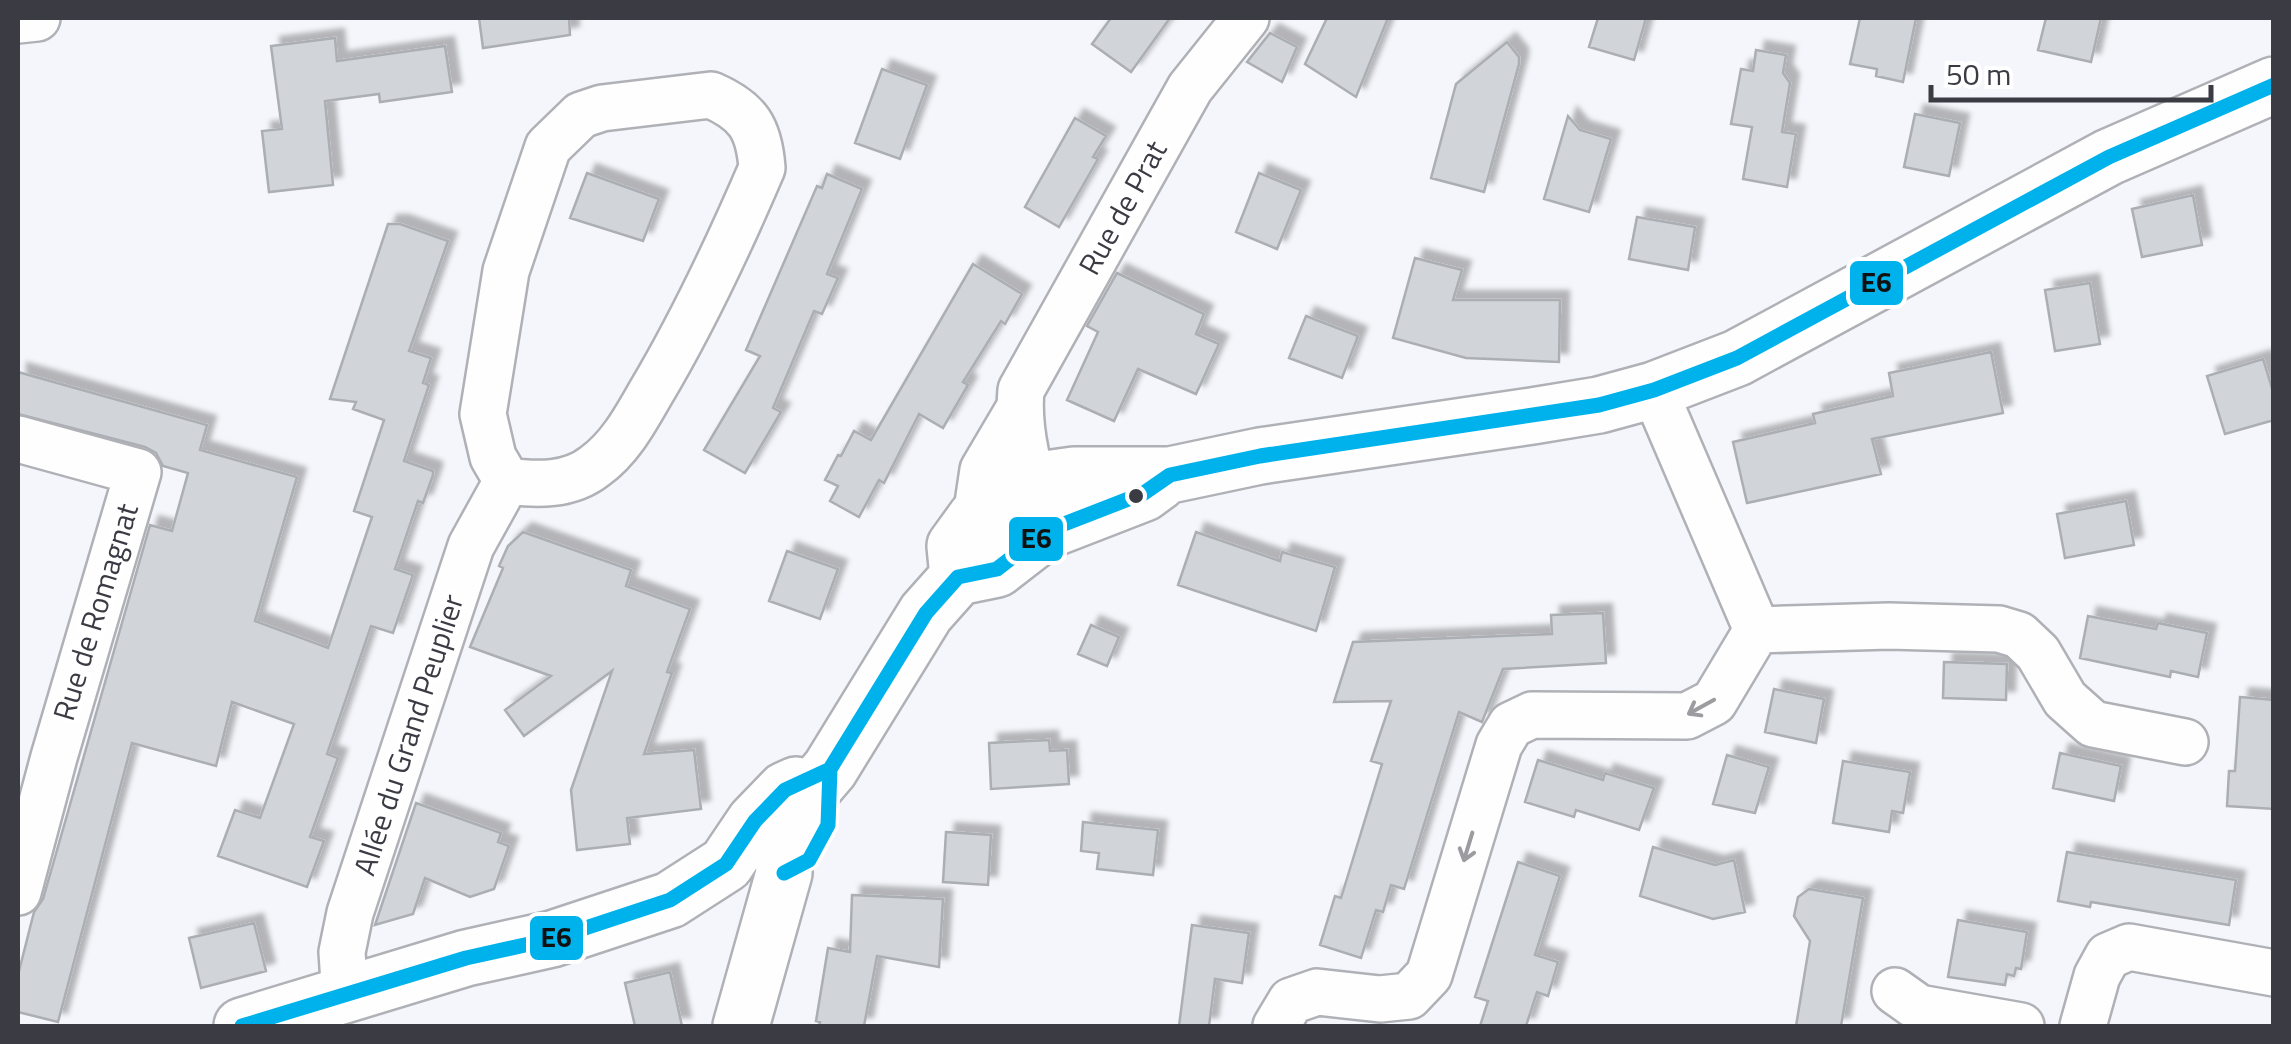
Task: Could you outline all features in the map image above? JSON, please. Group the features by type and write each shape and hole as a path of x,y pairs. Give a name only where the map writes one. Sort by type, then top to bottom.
{"main road":[{"path":"942,595 997,570 1039,506 1074,475 1170,474 1260,456 1532,416 1654,390 1737,358 2109,157 2274,86"},
{"path":"740,1026 778,896 809,860 828,826 830,769 942,595 955,546 976,517 1039,506"},
{"path":"242,1026 466,958 552,939 670,900 726,864 755,820 785,790 830,769"},
{"path":"726,864 778,896"},
{"path":"670,900 778,896"}],"street":[{"path":"18,20 37,18"},
{"name":"Rue de Prat","path":"976,517 984,470 1019,409 1021,390 1190,88 1246,18"},
{"path":"711,95 731,104 747,118 760,140 762,168 678,348 617,446 592,469 565,481 507,481 493,457 483,414 506,271 548,146 580,115 602,108 711,95"},
{"path":"1654,390 1757,630"},
{"path":"1019,409 1039,506"},
{"name":"Rue de Romagnat","path":"18,438 138,472 36,751 18,892"},
{"name":"Allée du Grand Peuplier","path":"346,997 342,952 350,913 471,546 507,481"},
{"path":"1757,630 1889,626 2009,632 2019,635 2038,653 2065,699 2093,724 2185,742"},
{"path":"1276,1026 1292,1001 1318,992 1380,999 1409,996 1428,975 1499,745 1511,725 1532,715 1687,716 1714,702 1757,630"},
{"path":"2084,1026 2096,976 2108,956 2130,947 2274,973"},
{"path":"1895,991 1919,1008 2021,1026"}],"building":[{"path":"479,18 569,18 570,35 483,48"},
{"path":"1111,18 1170,18 1131,72 1092,44"},
{"path":"1327,18 1388,18 1356,97 1305,64"},
{"path":"1598,18 1646,18 1634,60 1589,47"},
{"path":"1860,18 1916,18 1903,82 1876,76 1877,69 1850,64"},
{"path":"2046,18 2101,18 2091,62 2038,50"},
{"path":"1270,33 1297,47 1282,82 1247,62"},
{"path":"335,38 337,61 445,46 452,92 380,102 379,94 325,101 333,185 269,192 262,131 282,129 271,46"},
{"path":"1507,42 1519,57 1519,64 1484,192 1431,178 1456,84"},
{"path":"1756,50 1786,55 1783,73 1790,83 1782,132 1796,134 1787,187 1743,179 1752,127 1731,124 1741,69 1753,71"},
{"path":"882,69 927,85 900,159 855,143"},
{"path":"1915,114 1960,123 1949,176 1904,167"},
{"path":"1568,116 1580,130 1611,139 1589,212 1544,199"},
{"path":"1075,118 1106,136 1093,157 1098,159 1059,227 1025,207"},
{"path":"587,173 659,199 643,241 570,218"},
{"path":"1259,173 1301,190 1277,249 1236,232"},
{"path":"827,174 862,189 827,274 838,278 822,314 814,311 773,408 781,412 745,473 704,450 760,356 746,350 817,186 822,188"},
{"path":"2193,195 2202,245 2142,257 2132,209"},
{"path":"1637,217 1695,227 1688,270 1629,259"},
{"path":"388,224 400,224 448,241 409,351 431,358 423,383 429,385 404,461 433,471 433,475 423,503 418,501 395,569 413,575 393,633 371,626 327,754 338,758 310,837 324,841 307,887 218,856 235,810 260,818 294,724 232,702 216,766 132,743 58,1022 18,1012 18,975 34,912 43,899 150,525 172,531 188,473 163,466 156,453 145,447 18,414 18,372 207,425 200,450 297,477 255,621 328,648 372,517 354,511 384,420 353,409 356,402 330,399"},
{"path":"1415,258 1462,270 1453,300 1560,300 1559,362 1466,358 1393,338"},
{"path":"973,264 1022,294 963,382 968,385 943,428 919,414 884,483 879,480 859,517 830,501 838,486 825,480 854,431 871,440"},
{"path":"1117,273 1204,314 1196,334 1219,344 1196,394 1138,369 1114,421 1067,400 1098,332 1087,326"},
{"path":"2090,283 2100,344 2055,351 2045,290"},
{"path":"1306,316 1358,336 1342,378 1289,358"},
{"path":"1991,352 2003,413 1872,439 1881,474 1747,503 1733,442 1815,423 1813,414 1893,396 1889,373"},
{"path":"2263,359 2274,395 2274,420 2225,434 2207,376"},
{"path":"2126,501 2134,545 2065,558 2057,514"},
{"path":"523,532 631,570 626,586 690,609 644,754 694,750 701,809 627,818 630,844 577,850 571,790 612,671 524,736 505,710 551,676 470,647 503,568 499,566 508,546"},
{"path":"1196,532 1280,561 1282,552 1335,567 1316,631 1178,585"},
{"path":"787,551 838,569 820,619 769,601"},
{"path":"1603,613 1606,663 1503,669 1482,722 1459,712 1404,889 1391,885 1383,912 1376,910 1361,958 1320,945 1335,896 1341,898 1382,764 1371,761 1391,701 1334,702 1353,642 1552,634 1551,615"},
{"path":"2088,616 2156,629 2158,623 2207,633 2198,677 2171,671 2170,677 2080,658"},
{"path":"1091,625 1119,637 1107,666 1078,654"},
{"path":"1944,662 2007,664 2006,700 1943,698"},
{"path":"1774,689 1824,699 1816,743 1765,732"},
{"path":"2240,697 2274,700 2274,809 2227,806 2229,771 2235,771"},
{"path":"1049,740 1050,751 1067,750 1069,784 991,789 989,743"},
{"path":"2060,753 2121,766 2114,801 2053,788"},
{"path":"1727,755 1769,767 1755,813 1713,804"},
{"path":"1538,760 1603,780 1605,773 1654,788 1639,830 1576,810 1574,817 1525,802"},
{"path":"1843,761 1910,772 1903,813 1892,811 1889,832 1833,823"},
{"path":"416,803 501,833 498,842 509,846 494,889 470,897 425,878 413,914 375,925"},
{"path":"1083,822 1158,830 1153,875 1097,869 1099,853 1081,851"},
{"path":"946,832 991,835 988,885 943,882"},
{"path":"1653,847 1715,865 1734,860 1745,912 1713,919 1640,896"},
{"path":"2067,852 2236,880 2229,925 2091,902 2090,907 2058,901"},
{"path":"1518,862 1560,876 1535,955 1558,962 1548,996 1537,992 1526,1026 1480,1026 1488,1001 1475,997"},
{"path":"1809,889 1863,898 1841,1026 1796,1026 1810,941 1794,916 1798,897"},
{"path":"852,895 943,899 939,967 877,956 864,1026 819,1026 816,1021 828,948 850,952"},
{"path":"1958,920 2027,932 2021,969 2016,968 2014,976 2007,974 2005,985 1948,977"},
{"path":"254,923 266,971 201,988 189,938"},
{"path":"1192,925 1249,933 1242,983 1215,979 1209,1026 1179,1026"},
{"path":"670,972 682,1026 635,1026 625,983"}],"transit line":[{"name":"E6","path":"784,873 809,860 828,825 830,769 926,613 958,577 997,569 1046,531 1144,493 1170,475 1260,456 1599,405 1654,390 1737,358 2109,157 2274,85"},
{"name":"E6","path":"242,1026 466,958 552,939 670,900 726,864 755,821 785,790 826,771"}]}
